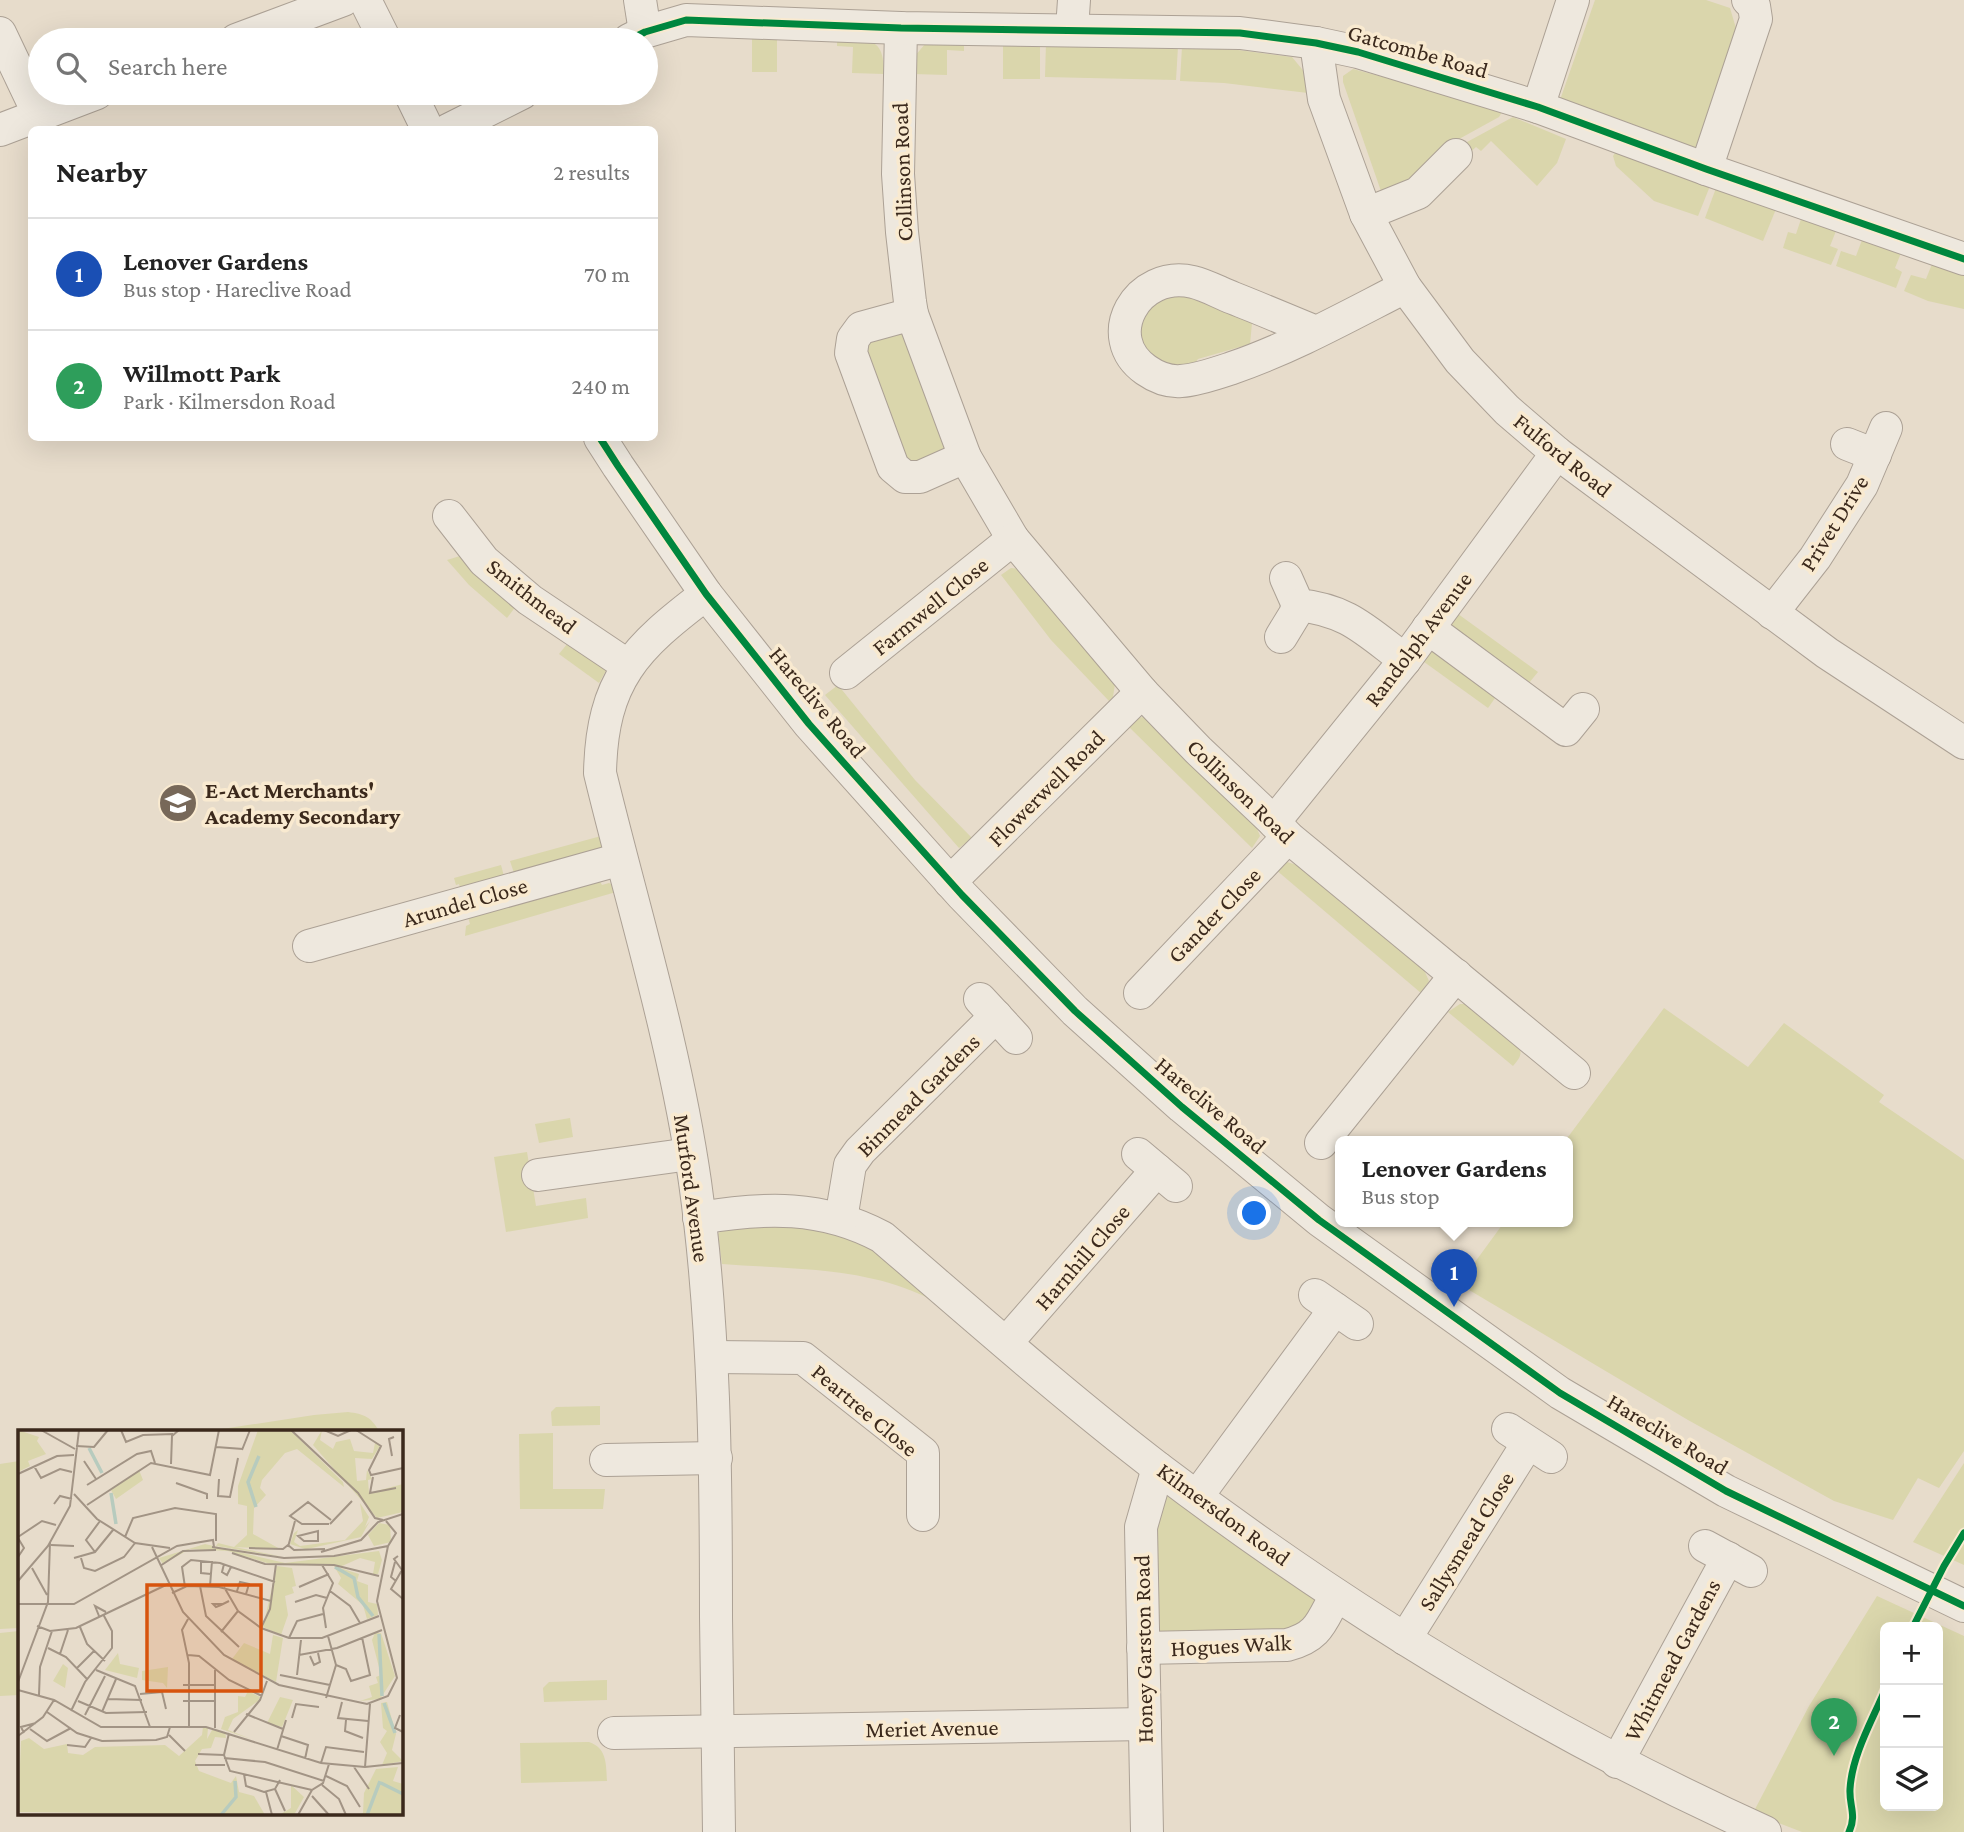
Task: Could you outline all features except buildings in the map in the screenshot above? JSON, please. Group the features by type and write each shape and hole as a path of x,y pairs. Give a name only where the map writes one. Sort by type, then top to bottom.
{"street":[{"path":"268,28 343,0"},
{"path":"365,0 379,28"},
{"path":"638,28 640,0"},
{"path":"1538,107 1573,0"},
{"path":"1706,169 1756,19 1754,6 1748,0"},
{"name":"Gatcombe Road","path":"658,29 686,20 901,28 1073,15 1316,44 1358,52 1538,107 1706,169 1964,258"},
{"name":"Collinson Road","path":"901,28 898,174 912,314 965,457 1013,539 1142,692 1281,830 1574,1073"},
{"path":"0,33 28,92"},
{"name":"Fulford Road","path":"1316,44 1324,99 1366,214 1405,287 1460,361 1507,410 1557,453 1827,653 1964,743"},
{"path":"34,105 39,115"},
{"path":"0,130 65,105"},
{"path":"416,105 426,126"},
{"path":"456,126 498,105"},
{"path":"1366,214 1418,193 1456,155"},
{"path":"1316,332 1193,282 1168,281 1144,290 1132,307 1124,326 1128,348 1139,365 1158,378 1180,382 1276,353 1405,287"},
{"path":"912,314 861,328 853,339 851,353 888,454 893,467 905,477 920,477 965,457"},
{"name":"Hareclive Road","path":"602,441 706,594 809,724 950,883 1075,1011 1182,1107 1320,1220 1560,1393 1726,1490 1964,1606"},
{"name":"Privet Drive","path":"1772,613 1815,558 1862,485 1869,442"},
{"name":"Randolph Avenue","path":"1281,830 1557,453"},
{"name":"Smithmead","path":"452,534 530,600 627,665"},
{"name":"Farmwell Close","path":"846,673 1013,539"},
{"path":"1281,637 1295,614 1292,592 1322,608 1347,617 1405,660"},
{"name":"Murford Avenue","path":"706,594 657,634 627,665 609,705 601,741 600,773 662,1009 690,1154 699,1217 712,1357 716,1458 719,1832"},
{"path":"1428,628 1566,730"},
{"name":"Flowerwell Road","path":"950,883 1142,692"},
{"name":"Gander Close","path":"1140,993 1281,830"},
{"name":"Arundel Close","path":"310,946 621,859"},
{"path":"1321,1143 1455,975"},
{"name":"Binmead Gardens","path":"841,1219 850,1165 860,1151 997,1018"},
{"path":"538,1175 690,1154"},
{"name":"Harnhill Close","path":"1006,1343 1157,1170"},
{"name":"Kilmersdon Road","path":"699,1217 762,1209 797,1211 841,1219 882,1237 1158,1468 1336,1595 1405,1639 1617,1762 1765,1832"},
{"path":"1198,1495 1336,1309"},
{"name":"Peartree Close","path":"712,1357 803,1358 923,1453 923,1515"},
{"name":"Sallysmead Close","path":"1405,1639 1529,1443"},
{"path":"606,1460 716,1458"},
{"name":"Honey Garston Road","path":"1147,1832 1141,1527 1158,1468"},
{"name":"Whitmead Gardens","path":"1617,1762 1728,1558"},
{"name":"Hogues Walk","path":"1143,1648 1287,1646 1304,1641 1315,1632 1336,1595"},
{"name":"Meriet Avenue","path":"614,1733 1145,1724"}],"shaded area":[{"path":"1595,0 1706,0 1730,8 1738,35 1699,149 1560,100"},
{"path":"752,38 777,38 777,72 752,72"},
{"path":"837,39 866,41 878,46 884,74 852,73 853,47 837,46"},
{"path":"964,42 964,51 947,50 947,75 913,74 914,57 926,43"},
{"path":"1046,43 1178,47 1176,80 1045,77"},
{"path":"1003,45 1040,45 1040,79 1003,79"},
{"path":"1182,47 1292,57 1306,74 1308,93 1224,83 1180,81"},
{"path":"1353,69 1458,97 1502,112 1499,117 1450,144 1412,180 1382,194 1343,82 1343,76"},
{"path":"1513,117 1566,139 1557,163 1537,186 1491,141 1481,151 1476,147 1464,158 1456,148"},
{"path":"1615,153 1710,186 1698,216 1654,201 1616,166 1613,156"},
{"path":"1716,188 1776,209 1763,241 1705,218"},
{"path":"1801,219 1836,231 1830,246 1838,249 1831,265 1783,248 1788,232 1796,234"},
{"path":"1862,240 1901,253 1895,268 1902,272 1896,288 1836,266 1841,251 1856,256"},
{"path":"1932,264 1964,274 1964,309 1928,301 1904,291 1911,275 1926,279"},
{"path":"1166,288 1252,323 1250,344 1198,359 1191,369 1175,371 1144,352 1136,326"},
{"path":"875,333 905,333 948,450 925,464 909,462 902,453 865,351 867,341"},
{"path":"463,555 519,602 507,618 469,585 447,560"},
{"path":"1011,568 1020,569 1115,684 1113,697 1109,701 1051,640 1001,575"},
{"path":"1454,611 1538,672 1524,689 1448,631"},
{"path":"572,638 608,667 599,683 559,654"},
{"path":"1429,647 1500,691 1488,708 1420,659"},
{"path":"838,685 915,780 972,838 959,848 825,695"},
{"path":"1143,717 1151,720 1256,826 1260,836 1252,848 1128,726"},
{"path":"601,836 601,850 514,873 510,861"},
{"path":"1287,862 1297,865 1424,970 1429,981 1421,993 1275,869"},
{"path":"501,865 505,880 463,898 454,878"},
{"path":"599,880 602,885 613,885 616,892 465,936 466,926 470,924 468,917"},
{"path":"1460,1004 1467,1004 1518,1044 1520,1056 1513,1066 1448,1012"},
{"path":"1664,1008 1748,1067 1784,1023 1884,1095 1879,1102 1964,1160 1964,1451 1939,1488 1918,1478 1893,1520 1834,1501 1688,1420 1459,1284 1501,1227 1573,1227 1573,1136 1569,1136"},
{"path":"570,1118 573,1137 539,1143 535,1124"},
{"path":"527,1152 536,1206 586,1198 588,1218 506,1232 494,1157"},
{"path":"735,1220 855,1234 943,1306 891,1283 863,1277 808,1269 722,1264 718,1234"},
{"path":"600,1406 600,1425 552,1426 551,1412 556,1407"},
{"path":"348,1412 358,1414 373,1422 378,1430 216,1430"},
{"path":"553,1433 553,1489 605,1489 603,1509 520,1509 519,1434"},
{"path":"18,1461 18,1628 0,1629 0,1464"},
{"path":"1964,1463 1964,1565 1913,1542"},
{"path":"1160,1484 1310,1588 1317,1607 1302,1631 1166,1637 1153,1627 1150,1532"},
{"path":"1877,1596 1934,1622 1880,1622 1880,1811 1943,1811 1943,1626 1964,1636 1964,1832 1802,1832 1753,1813 1809,1706"},
{"path":"18,1631 18,1695 0,1696 0,1633"},
{"path":"607,1680 607,1700 544,1702 543,1688 549,1682"},
{"path":"589,1742 602,1752 607,1781 521,1783 520,1743"}],"cycle path":[{"path":"658,28 686,20 901,28 1240,33 1316,43 1358,52 1538,107 1964,259"},
{"path":"602,441 706,594 809,724 962,895 1075,1011 1182,1107 1319,1220 1560,1393 1726,1491 1964,1606"},
{"path":"1916,1622 1964,1533"},
{"path":"1849,1832 1853,1815 1850,1789 1854,1764 1880,1701"}],"place":[{"name":"E-Act Merchants' Academy Secondary","path":"178,803"},
{"name":"Lenover Gardens","path":"1454,1307"},
{"name":"Willmott Park","path":"1834,1756"}]}
